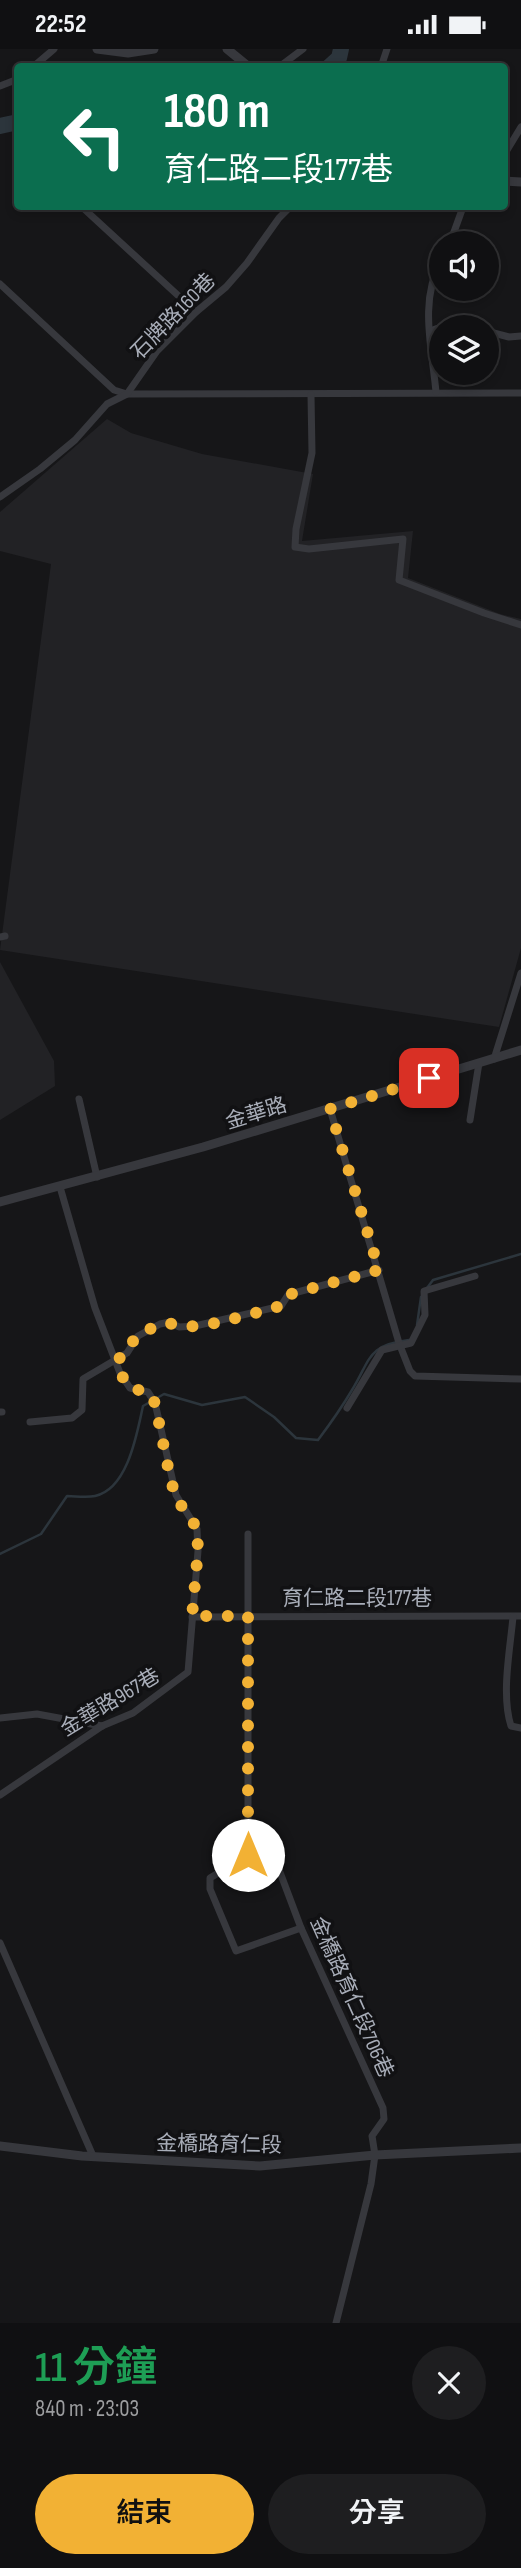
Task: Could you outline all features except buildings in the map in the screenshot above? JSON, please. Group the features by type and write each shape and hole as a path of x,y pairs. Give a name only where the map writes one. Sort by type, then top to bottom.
{"street":[{"path":"38,63 54,49"},
{"path":"97,49 128,53 154,49"},
{"path":"227,49 244,63"},
{"path":"284,63 303,49"},
{"path":"508,148 521,127"},
{"path":"85,210 196,311"},
{"name":"石牌路160巷","path":"2,492 75,440 107,404 127,394 157,351 196,311 226,287 287,210"},
{"path":"454,231 462,210"},
{"path":"0,284 114,390 127,394 521,393"},
{"path":"429,298 429,324"},
{"path":"499,334 521,336"},
{"path":"435,385 436,392"},
{"path":"311,395 312,453 296,529 295,547 309,549 404,539 399,580 484,614 521,625"},
{"path":"494,1059 521,973"},
{"name":"金華路","path":"0,1202 97,1177 521,1050"},
{"path":"470,1120 479,1063"},
{"path":"79,1099 97,1177"},
{"path":"330,1109 410,1371 415,1376 521,1380"},
{"name":"金華路967巷","path":"0,1795 102,1725 133,1713 188,1672 198,1551 197,1528 178,1501 171,1482 155,1403 148,1392 130,1388 120,1373 95,1308 60,1187"},
{"path":"30,1422 72,1418 82,1410 83,1379 127,1353 138,1336 160,1324 170,1322 180,1327 195,1327 281,1306 288,1295 379,1270"},
{"path":"347,1408 382,1350 399,1342 411,1342 425,1315 424,1291 475,1276"},
{"path":"248,1534 248,1855 210,1878 210,1889 236,1951 301,1928"},
{"name":"育仁路二段177巷","path":"192,1616 517,1616"},
{"path":"517,1616 507,1678 509,1719 511,1726 521,1728"},
{"path":"0,1719 37,1714 102,1725"},
{"name":"金橋路育仁段706巷","path":"272,1851 301,1928 383,2108 384,2119 372,2136 375,2155 370,2184 336,2323"},
{"path":"0,1943 93,2156"},
{"name":"金橋路育仁段","path":"0,2146 93,2156 260,2166 375,2155 521,2148"}],"shaded area":[{"path":"107,419 131,433 202,454 313,474 302,541 413,531 408,578 500,614 521,619 521,948 499,1027 0,950 51,564 0,551 0,512"},
{"path":"0,962 54,1061 55,1086 0,1120"}],"waterway":[{"path":"333,63 339,58 341,49"},
{"path":"0,126 14,123"},
{"path":"427,1288 433,1280 521,1254"},
{"path":"417,1325 421,1297"},
{"path":"0,1554 41,1534 67,1496 95,1496 116,1483 129,1459 143,1406 164,1394 202,1405 245,1397 274,1417 296,1438 318,1440 344,1403 372,1355 385,1346 409,1340"}],"route":[{"path":"248,1855 248,1616 192,1616 198,1551 197,1528 178,1501 171,1482 155,1403 148,1392 130,1388 120,1373 117,1360 127,1353 138,1336 160,1324 170,1322 180,1327 195,1327 281,1306 288,1295 379,1270 330,1109 429,1078"}]}
